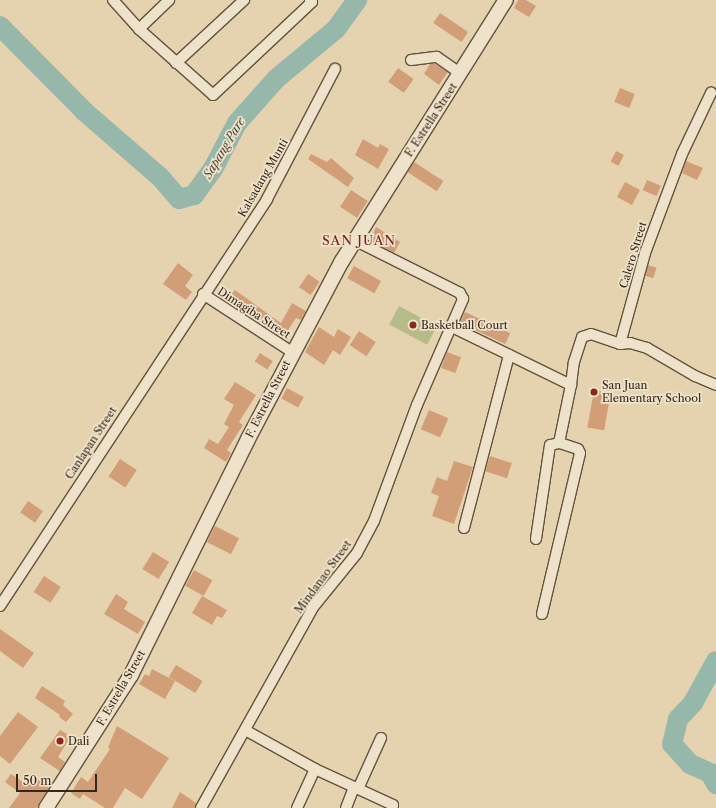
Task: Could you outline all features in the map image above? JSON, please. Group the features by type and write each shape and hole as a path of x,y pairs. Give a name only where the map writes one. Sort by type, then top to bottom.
{"main road":[{"name":"F. Estrella Street","path":"46,808 131,675 292,352 354,240 462,74 506,0"}],"street":[{"path":"113,0 139,29 213,95 310,0"},
{"path":"139,29 169,0"},
{"path":"176,63 244,0"},
{"path":"411,60 437,57 462,74"},
{"name":"Kalsadang Munti","path":"203,294 267,199 336,69"},
{"name":"Calero Street","path":"620,344 645,253 682,154 711,93"},
{"name":"Mindanao Street","path":"201,808 314,606 357,553 374,521 417,405 463,299 460,293 354,240"},
{"name":"Dimagiba Street","path":"203,294 292,352"},
{"name":"Canlapan Street","path":"0,606 203,294"},
{"path":"450,326 571,385"},
{"path":"559,443 571,385 574,362 582,337 591,334 620,344 630,343 647,348 695,376 716,385"},
{"path":"464,528 509,355"},
{"path":"536,539 550,445 559,443 578,449 580,454 542,614"},
{"path":"245,730 315,769 393,805 392,808"},
{"path":"346,808 381,738"},
{"path":"297,808 315,769"}],"green space":[{"name":"Basketball Court","path":"399,306 437,326 427,345 389,325"}],"building":[{"path":"518,0 526,0 536,6 529,17 514,8"},
{"path":"440,13 468,32 461,42 433,23"},
{"path":"430,64 435,64 448,72 439,85 424,74"},
{"path":"398,68 414,79 404,93 388,82"},
{"path":"620,88 635,94 629,108 614,102"},
{"path":"363,139 378,148 380,144 389,149 378,169 355,155"},
{"path":"616,151 624,155 619,166 611,162"},
{"path":"311,154 327,162 331,158 354,178 348,187 308,159"},
{"path":"686,161 703,168 697,180 682,173"},
{"path":"414,162 443,181 437,191 407,172"},
{"path":"647,180 661,186 657,196 643,190"},
{"path":"625,182 640,190 632,205 617,197"},
{"path":"351,190 368,201 357,218 340,207"},
{"path":"376,227 400,242 394,253 370,241"},
{"path":"178,263 193,275 185,286 192,292 186,300 163,284"},
{"path":"648,265 657,268 653,278 645,275"},
{"path":"354,266 381,281 374,293 347,278"},
{"path":"308,274 320,282 311,295 299,287"},
{"path":"235,290 281,323 292,303 306,311 301,320 296,318 283,338 226,300"},
{"path":"465,312 510,333 505,344 460,323"},
{"path":"319,327 334,337 338,329 351,337 340,355 333,350 324,365 305,352"},
{"path":"359,331 376,342 367,356 350,345"},
{"path":"447,352 461,357 455,373 441,368"},
{"path":"260,353 273,361 267,369 255,361"},
{"path":"235,382 256,395 239,422 243,425 227,450 231,453 226,462 204,448 209,439 218,444 229,427 224,424 234,405 224,399"},
{"path":"287,388 304,397 298,408 281,399"},
{"path":"594,390 611,393 604,430 587,427"},
{"path":"429,410 448,418 440,438 421,429"},
{"path":"490,456 512,463 507,478 485,471"},
{"path":"120,459 137,470 125,488 109,477"},
{"path":"454,461 473,467 454,524 432,516 439,496 431,493 437,477 447,481"},
{"path":"28,501 43,511 35,523 20,513"},
{"path":"215,526 239,538 231,554 207,542"},
{"path":"153,552 169,562 159,579 142,569"},
{"path":"194,570 212,580 204,596 185,586"},
{"path":"44,576 61,587 50,603 34,592"},
{"path":"116,594 128,602 124,609 145,622 138,634 104,614"},
{"path":"202,596 227,610 222,618 217,616 212,625 192,613"},
{"path":"0,629 34,653 23,668 0,651"},
{"path":"176,665 203,681 195,693 169,677"},
{"path":"152,669 175,681 165,699 139,684 145,674 149,676"},
{"path":"42,686 65,701 63,705 73,714 66,722 59,717 60,715 35,698"},
{"path":"18,712 38,727 10,764 0,756 0,736"},
{"path":"117,726 169,758 142,799 125,788 113,808 105,808 83,794 80,799 71,793 81,777 88,782 110,749 108,747"},
{"path":"60,730 71,736 58,757 65,762 60,771 40,758"},
{"path":"11,774 27,785 33,776 49,788 36,808 9,808 20,793 5,782"},
{"path":"180,792 196,803 195,808 172,808"}],"waterway":[{"name":"Sapang Pare","path":"0,26 85,112 160,177 179,199 194,195 213,169 237,123 276,79 336,29 357,0"},
{"path":"716,661 693,703 678,719 672,744 690,764 710,773 716,784"}],"place":[{"name":"Basketball Court","path":"413,325"},
{"name":"San Juan Elementary School","path":"594,392"},
{"name":"Dali","path":"60,741"}],"district":[{"name":"SAN JUAN","path":"359,240"}]}
